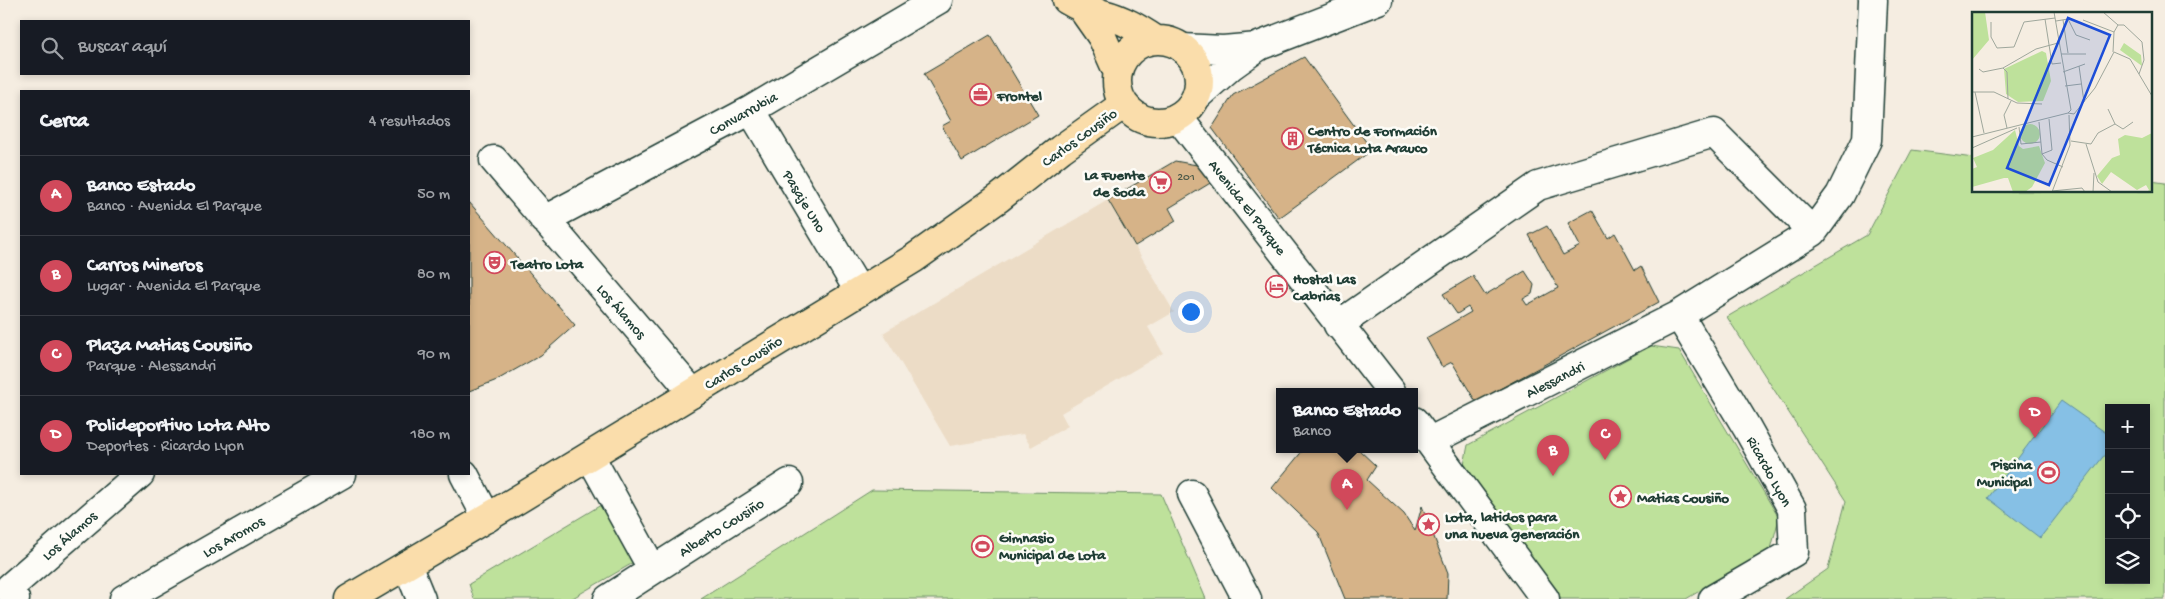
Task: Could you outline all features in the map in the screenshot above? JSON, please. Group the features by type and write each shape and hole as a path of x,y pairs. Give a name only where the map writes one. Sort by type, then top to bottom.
{"main road":[{"path":"1075,5 1123,21 1156,40 1174,43 1182,48 1194,62 1197,70 1198,88 1187,107 1164,122 1149,121 1135,115 1124,104 1117,84 1121,63 1135,47 1156,40"},
{"path":"1075,5 1102,37 1118,73"},
{"name":"Carlos Cousiño","path":"357,597 860,291 947,236 1061,149 1124,104"}],"street":[{"name":"Convarrubia","path":"544,220 751,110 938,0"},
{"path":"1187,107 1231,66 1259,46 1378,0"},
{"path":"1338,325 1538,186 1714,133 1813,232 1840,195 1867,140 1873,0"},
{"path":"1182,48 1223,50 1259,46"},
{"name":"Avenida El Parque","path":"1187,107 1338,325 1389,388"},
{"name":"Pasaje Uno","path":"751,110 860,291"},
{"name":"Los Álamos","path":"494,160 693,393"},
{"name":"Alessandri","path":"1422,431 1679,315 1813,232"},
{"name":"Ricardo Lyon","path":"1679,315 1792,510 1794,552 1713,599"},
{"path":"1422,431 1545,599"},
{"path":"590,456 654,570"},
{"name":"Los Álamos","path":"15,599 9,588 139,475"},
{"name":"Los Aromos","path":"124,599 340,475"},
{"path":"465,475 487,518"},
{"name":"Alberto Cousiño","path":"608,599 789,484"},
{"path":"1192,494 1247,599"},
{"path":"407,565 421,599"}],"shaded area":[{"path":"1108,200 1174,312 1148,327 1163,353 1061,413 1068,426 1031,447 1023,434 950,446 883,333"}],"green space":[{"path":"1912,150 1972,158 1972,192 2152,192 2152,181 2165,183 2165,599 1785,599 1828,569 1846,501 1727,317 1867,235"},
{"path":"1651,346 1679,350 1779,518 1771,549 1686,599 1560,599 1462,475 1468,445"},
{"name":"Gimnasio Municipal de Lota","path":"872,490 1161,494 1206,599 701,599"},
{"path":"621,493 650,553 571,599 474,599 469,584"}],"water":[{"name":"Piscina Municipal","path":"2061,401 2105,432 2105,454 2040,538 1988,498"}],"building":[{"name":"Frontel","path":"990,35 1038,115 962,161 942,126 951,121 924,74"},
{"name":"Centro de Formación Técnica Lota Arauco","path":"1304,57 1372,150 1279,218 1212,128 1233,95"},
{"path":"1175,161 1202,166 1212,182 1169,208 1176,221 1135,246 1108,200"},
{"name":"Teatro Lota","path":"470,203 575,325 541,355 497,380 470,391"},
{"path":"1592,210 1608,238 1615,233 1635,270 1641,266 1659,302 1476,402 1452,362 1442,367 1426,338 1471,312 1468,307 1457,314 1443,294 1473,276 1485,295 1525,271 1534,285 1532,294 1523,299 1527,305 1558,288 1529,235 1547,226 1563,255 1580,246 1568,223"},
{"path":"1301,453 1362,453 1376,466 1367,480 1404,514 1415,531 1422,506 1448,573 1447,599 1345,599 1318,532 1272,488"}],"place":[{"name":"Frontel","path":"981,95"},
{"name":"Centro de Formación Técnica Lota Arauco","path":"1292,139"},
{"name":"La Fuente de Soda","path":"1161,183"},
{"name":"Teatro Lota","path":"495,263"},
{"name":"Hostal Las Cabrias","path":"1277,287"},
{"name":"Polideportivo Lota Alto","path":"2035,438"},
{"name":"Plaza Matias Cousiño","path":"1605,460"},
{"name":"Piscina Municipal","path":"2048,473"},
{"name":"Carros Mineros","path":"1553,476"},
{"name":"Matias Cousiño","path":"1621,497"},
{"name":"Banco Estado","path":"1347,510"},
{"name":"Lota, latidos para una nueva generación","path":"1429,525"},
{"name":"Gimnasio Municipal de Lota","path":"983,546"}]}
